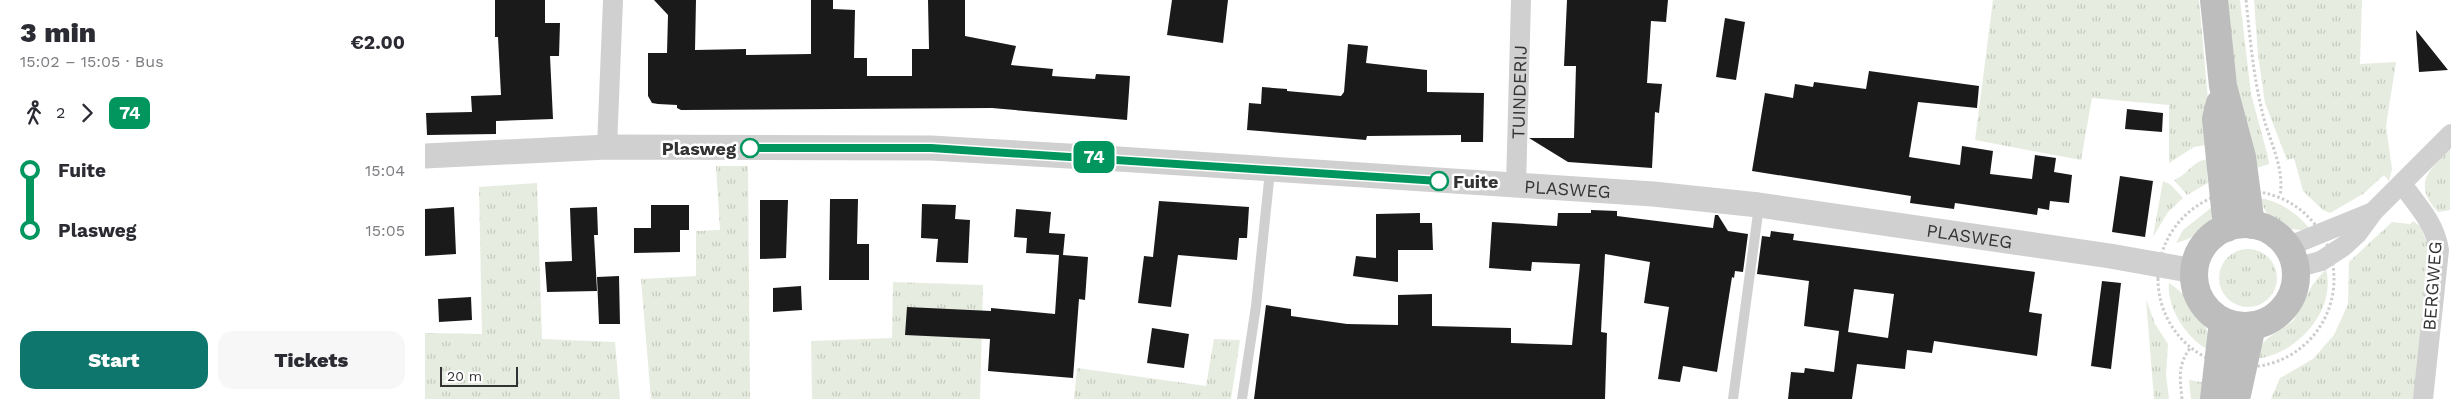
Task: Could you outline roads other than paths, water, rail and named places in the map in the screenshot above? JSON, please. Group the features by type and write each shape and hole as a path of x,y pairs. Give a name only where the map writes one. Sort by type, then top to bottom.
{"main road":[{"path":"2214,0 2223,86 2242,157 2239,226"},
{"path":"2239,226 2271,232 2291,257 2295,280 2289,302 2273,318 2251,326 2242,326 2223,321 2204,306 2198,295 2195,271 2197,259 2209,240 2239,226"},
{"path":"2223,321 2236,399"},
{"path":"2214,399 2230,364 2251,326"}],"street":[{"path":"607,147 613,0"},
{"name":"TUINDERIJ","path":"1516,186 1521,0"},
{"path":"2291,257 2321,261 2331,255 2357,234 2373,212 2451,134"},
{"name":"PLASWEG","path":"425,156 607,147 931,148 1653,194 1759,205 2160,263 2195,271"},
{"name":"BERGWEG","path":"2402,184 2430,222 2437,235 2439,250 2423,399"},
{"path":"2291,257 2321,232 2373,212"}],"lane":[{"path":"1242,399 1256,306 1270,171"},
{"path":"1733,399 1759,205"}],"place":[{"name":"Plasweg","path":"750,148"},
{"name":"Fuite","path":"1439,181"}]}
